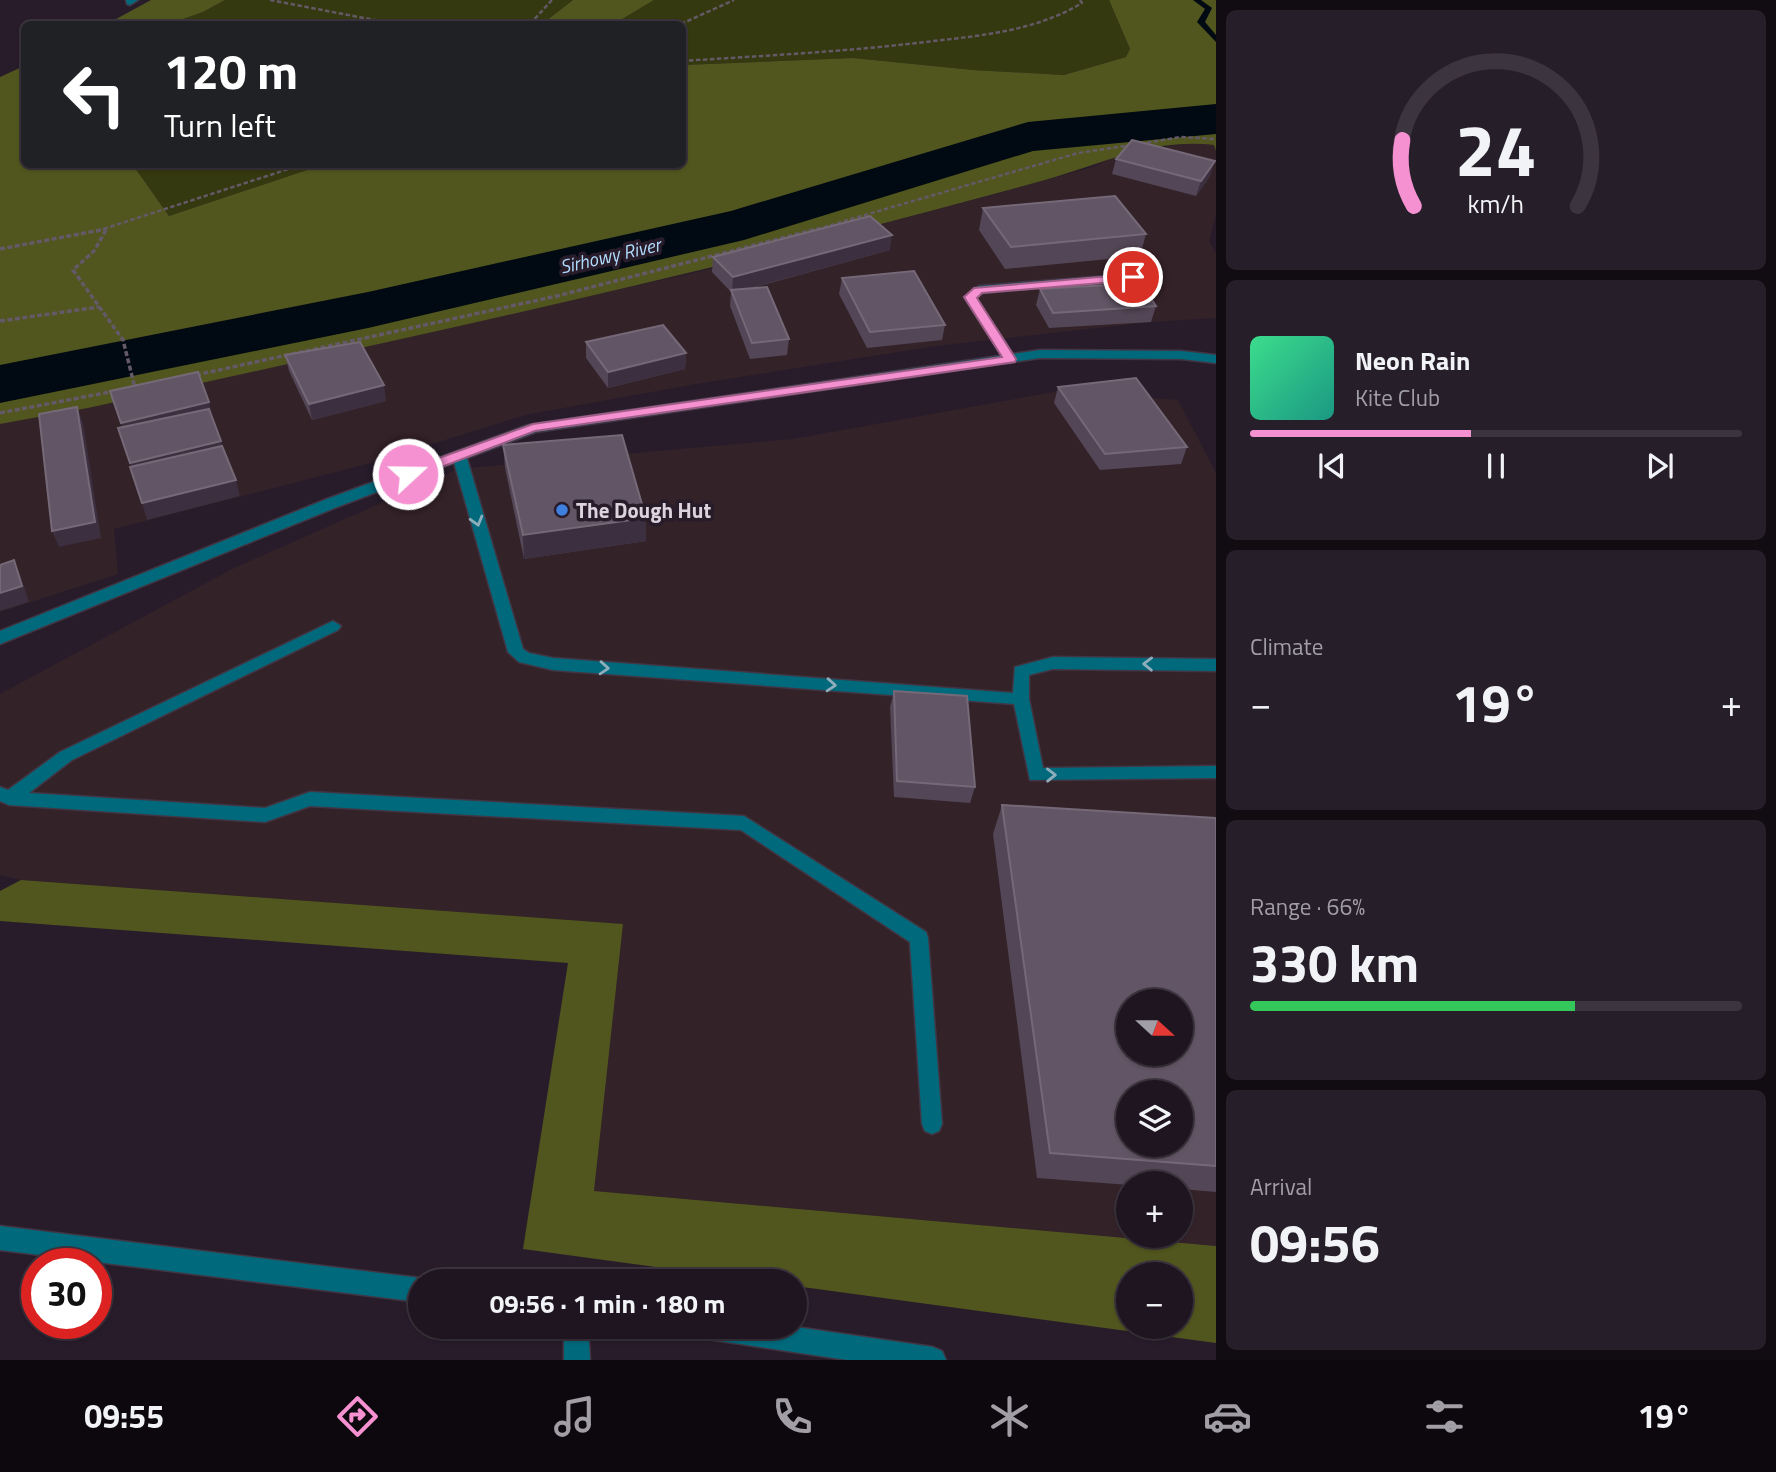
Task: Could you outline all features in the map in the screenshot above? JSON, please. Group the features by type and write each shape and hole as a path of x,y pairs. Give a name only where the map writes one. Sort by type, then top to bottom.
{"street":[{"path":"0,638 320,508 533,428 1040,354 1181,355 1216,359"},
{"path":"0,1238 408,1289"},
{"path":"576,1339 577,1360"},
{"path":"789,1339 933,1360"}],"lane":[{"path":"1010,359 970,297 979,290 1133,277"},
{"path":"459,455 516,652 524,658 553,664 1021,699"},
{"path":"5,796 66,756 332,626"},
{"path":"1216,665 1053,663 1021,671 1021,699 1036,775 1216,772"},
{"path":"5,796 265,815 310,799 744,823 919,938 932,1124"}],"path":[{"path":"270,0 379,21"},
{"path":"533,21 552,0"},
{"path":"686,22 734,0"},
{"path":"686,61 847,51 993,34 1067,14 1082,3 1080,0"},
{"path":"191,376 556,296 832,225 1078,153 1180,137 1216,139"},
{"path":"0,249 106,229 292,168"},
{"path":"106,229 94,251 73,270 122,340 135,387 145,386"},
{"path":"0,321 99,307"},
{"path":"0,413 121,390"}],"shaded area":[{"path":"1216,109 1216,134 1180,131 1161,110"},
{"path":"1191,143 1214,145 1216,151 1216,215 1209,241 1216,253 1216,318 1151,322 936,346 696,384 525,415 371,463 114,529 118,574 0,612 0,424 88,408 706,270 1093,167 1125,152"},
{"path":"1059,391 1178,400 1216,473 1216,1246 1193,1244 1193,1171 1116,1171 1116,1237 594,1191 623,924 21,880 0,875 0,694 234,568 458,469 793,439"}],"green space":[{"path":"151,0 225,0 178,21 112,21"},
{"path":"225,0 573,0 546,21 178,21"},
{"path":"573,0 654,0 619,21 546,21"},
{"path":"654,0 1109,0 1130,49 1126,57 1064,75 973,70 853,58 686,65 686,21 619,21"},
{"path":"1109,0 1216,0 1216,109 1162,110 1180,131 1216,134 1216,151 1214,145 1191,144 1149,149 969,201 655,281 88,408 0,424 0,77 21,67 21,168 135,168 169,216 313,168 686,168 686,65 853,58 973,70 1064,75 1126,57 1130,49"},
{"path":"135,168 313,168 169,216"},
{"path":"21,880 623,924 594,1191 1116,1237 1116,1248 1193,1248 1193,1244 1216,1246 1216,1343 1186,1339 1193,1339 1193,1262 1116,1262 1116,1329 807,1288 807,1269 670,1269 523,1249 568,963 0,921 0,891"}],"building":[{"path":"1132,140 1215,161 1201,181 1116,159"},
{"path":"1115,196 1146,234 1011,247 983,208"},
{"path":"870,216 892,235 733,277 713,257"},
{"path":"914,271 945,325 870,332 842,278"},
{"path":"1141,283 1156,306 1053,313 1040,289"},
{"path":"767,287 789,339 752,343 731,290"},
{"path":"663,325 686,353 608,372 586,342"},
{"path":"360,342 384,385 309,404 285,355"},
{"path":"198,372 209,402 121,423 110,391"},
{"path":"1136,378 1187,447 1105,454 1058,387"},
{"path":"77,407 95,522 52,531 39,414"},
{"path":"209,409 221,441 130,463 118,428"},
{"path":"622,435 646,518 523,535 503,445"},
{"path":"222,446 236,480 142,503 130,467"},
{"path":"14,560 22,586 0,593 0,565"},
{"path":"894,691 967,696 975,787 897,781"},
{"path":"1002,805 1216,818 1216,1166 1050,1153"}],"waterway":[{"path":"1196,0 1209,8 1201,22 1216,40"},
{"name":"Sirhowy River","path":"0,384 368,310 744,224 1028,137 1216,119"}],"place":[{"name":"The Dough Hut","path":"562,510"}],"route":[{"path":"408,474 533,428 1010,359 970,297 979,290 1133,277"}]}
